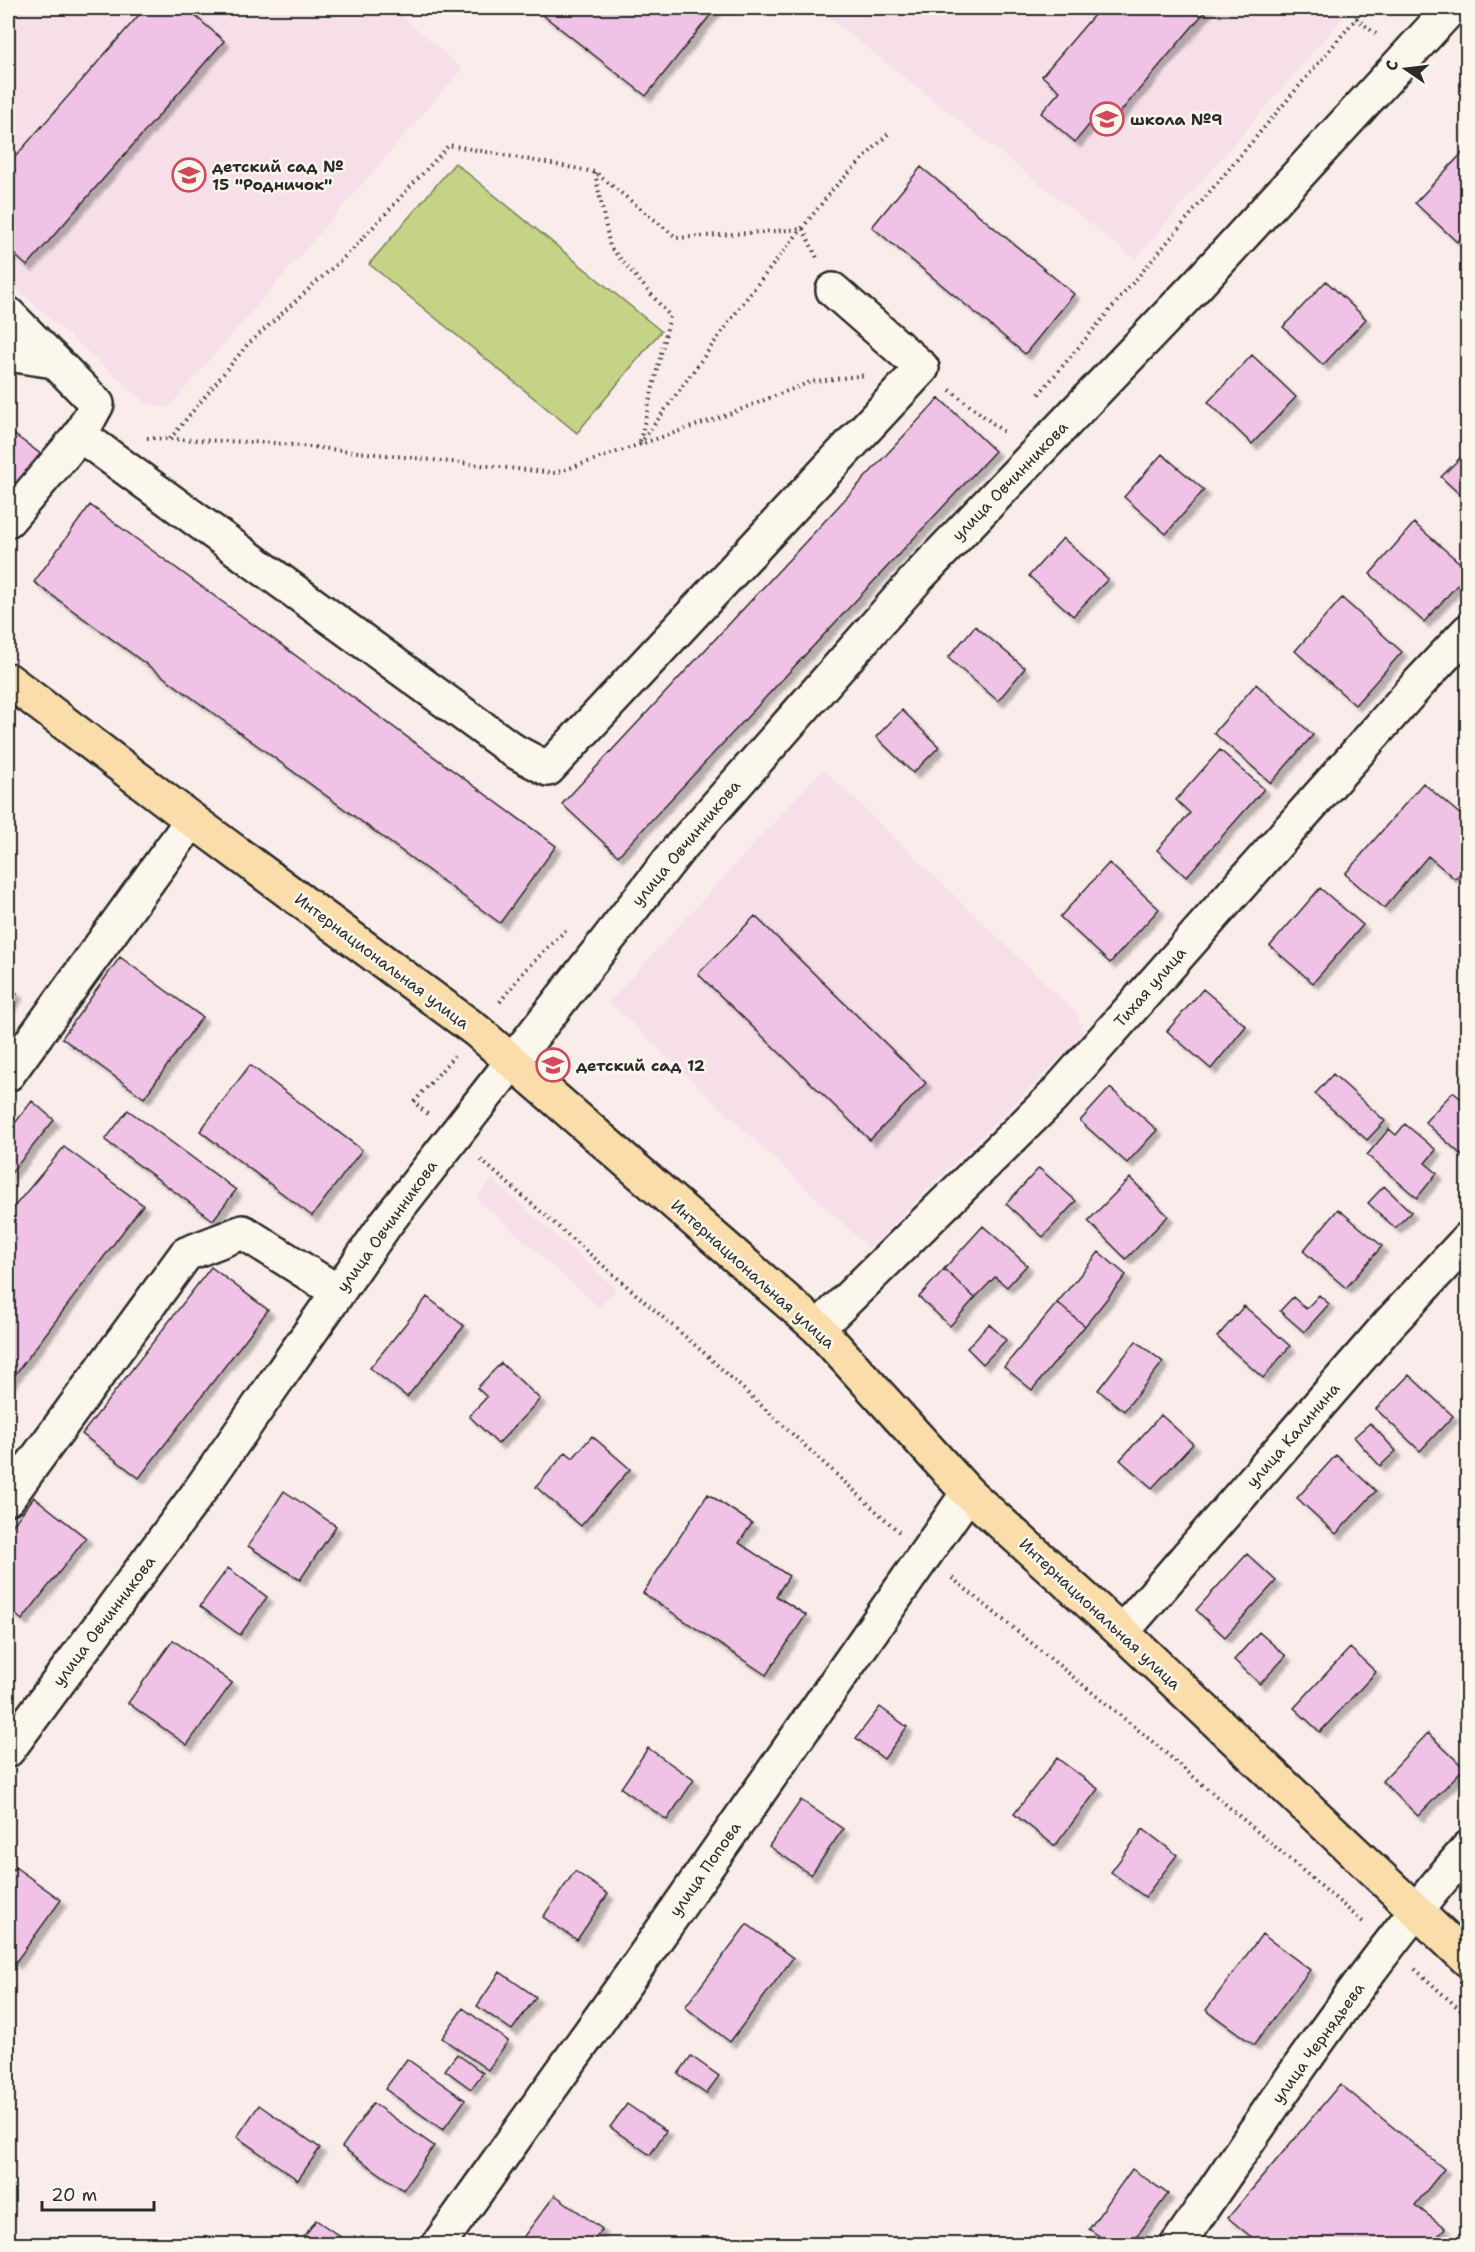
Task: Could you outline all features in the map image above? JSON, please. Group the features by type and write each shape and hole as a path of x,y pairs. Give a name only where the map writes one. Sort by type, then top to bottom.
{"main road":[{"name":"Интернациональная улица","path":"8,680 192,820 477,1031 818,1328 968,1493 1122,1632 1467,1960"}],"street":[{"name":"улица Овчинникова","path":"8,1750 196,1496 387,1222 676,851 912,585 1198,284 1451,8"},
{"path":"80,435 505,744 549,769 922,368 833,290"},
{"path":"8,314 97,404 80,435 8,520"},
{"path":"8,354 54,361"},
{"name":"Тихая улица","path":"818,1328 1053,1096 1419,682 1467,631"},
{"path":"8,1074 192,820"},
{"path":"8,1498 186,1254 243,1232 338,1292"},
{"name":"улица Калинина","path":"1122,1632 1389,1324 1467,1239"},
{"name":"улица Попова","path":"439,2244 636,1968 968,1493"},
{"name":"улица Чернядьева","path":"1178,2244 1282,2092 1389,1944 1467,1848"}],"path":[{"path":"1036,398 1365,8"},
{"path":"639,445 749,296 834,188 889,133"},
{"path":"170,439 247,345 352,250 449,145 595,172 677,238 803,229"},
{"path":"595,172 610,247 670,316 639,445"},
{"path":"136,438 273,443 555,473 724,416 810,382 922,368 1005,434 1011,442"},
{"path":"1005,434 1013,425"},
{"path":"576,920 525,970 477,1031 414,1102 703,1352 924,1556 1154,1743 1389,1944 1467,2017"}],"shaded area":[{"name":"детский сад № 15 \"Родничок\"","path":"8,8 393,8 462,69 168,408 147,404 8,281"},
{"name":"школа №9","path":"817,8 1351,8 1135,259"},
{"path":"823,769 1076,1013 1084,1034 869,1248 609,1002"},
{"path":"492,1179 616,1289 599,1307 476,1198"}],"green space":[{"path":"455,163 661,331 577,433 369,264"}],"building":[{"path":"145,8 186,8 224,41 27,266 8,249 8,165"},
{"path":"534,8 716,8 646,96"},
{"name":"школа №9","path":"1100,8 1208,8 1106,129 1094,119 1075,142 1041,113 1060,91 1042,76"},
{"path":"1468,147 1468,231 1457,242 1415,203"},
{"path":"921,167 1074,294 1025,354 872,227"},
{"path":"1326,281 1366,319 1323,365 1283,327"},
{"path":"1252,355 1296,397 1252,444 1208,402"},
{"path":"939,398 995,451 618,856 562,804"},
{"path":"8,430 42,455 8,502"},
{"path":"1468,450 1468,502 1441,477"},
{"path":"1162,454 1204,490 1166,534 1124,497"},
{"path":"90,505 556,846 500,923 34,582"},
{"path":"1414,523 1468,570 1468,573 1424,622 1370,574"},
{"path":"1063,538 1108,579 1073,616 1029,576"},
{"path":"1342,598 1402,652 1355,705 1295,651"},
{"path":"975,626 1025,668 998,701 948,658"},
{"path":"1256,684 1313,735 1271,783 1214,733"},
{"path":"902,710 939,747 913,773 876,737"},
{"path":"1220,750 1264,789 1186,877 1157,850 1190,813 1176,800"},
{"path":"1423,783 1468,821 1468,865 1455,879 1428,856 1384,908 1345,874"},
{"path":"1109,863 1159,909 1110,963 1060,917"},
{"path":"1320,888 1363,925 1313,983 1270,946"},
{"path":"755,916 926,1083 870,1140 698,974"},
{"path":"120,957 202,1017 144,1098 62,1038"},
{"path":"8,987 17,994 8,1007"},
{"path":"1203,989 1246,1026 1211,1069 1167,1031"},
{"path":"250,1065 362,1150 312,1216 200,1131"},
{"path":"1333,1074 1385,1121 1367,1140 1315,1094"},
{"path":"1110,1088 1157,1130 1127,1163 1080,1121"},
{"path":"1453,1092 1468,1105 1468,1161 1425,1122"},
{"path":"32,1101 54,1120 8,1177 8,1132"},
{"path":"128,1110 236,1190 213,1220 105,1140"},
{"path":"1405,1124 1436,1150 1425,1163 1437,1173 1417,1198 1367,1155 1389,1129 1396,1135"},
{"path":"64,1147 143,1205 8,1384 8,1214"},
{"path":"1039,1168 1076,1201 1043,1237 1006,1204"},
{"path":"1130,1178 1168,1216 1126,1259 1088,1221"},
{"path":"1384,1186 1411,1212 1395,1228 1368,1203"},
{"path":"1338,1209 1382,1246 1346,1288 1303,1251"},
{"path":"983,1226 1027,1265 1007,1287 995,1277 975,1298 944,1269"},
{"path":"1099,1252 1126,1275 1085,1326 1057,1303"},
{"path":"211,1267 268,1310 139,1478 82,1434"},
{"path":"944,1269 975,1298 950,1326 919,1297"},
{"path":"1319,1295 1329,1304 1304,1332 1280,1311 1293,1297 1306,1309"},
{"path":"427,1297 464,1326 407,1397 370,1368"},
{"path":"1057,1303 1085,1326 1032,1390 1004,1367"},
{"path":"1244,1306 1290,1346 1263,1378 1217,1337"},
{"path":"989,1324 1006,1340 983,1364 967,1348"},
{"path":"1136,1341 1163,1362 1124,1411 1098,1390"},
{"path":"501,1363 540,1399 498,1444 469,1416 487,1397 477,1388"},
{"path":"1409,1375 1453,1416 1420,1451 1376,1409"},
{"path":"1161,1415 1193,1444 1152,1488 1120,1460"},
{"path":"1370,1423 1396,1451 1380,1466 1354,1437"},
{"path":"592,1436 630,1469 581,1526 536,1487 566,1452 573,1458"},
{"path":"1336,1455 1376,1491 1336,1534 1297,1498"},
{"path":"284,1491 336,1526 300,1580 248,1546"},
{"path":"708,1494 752,1523 739,1543 789,1576 776,1596 806,1615 766,1675 643,1593"},
{"path":"34,1497 86,1538 22,1620 8,1608 8,1531"},
{"path":"1247,1554 1276,1581 1225,1637 1196,1610"},
{"path":"228,1568 267,1597 240,1635 200,1606"},
{"path":"1259,1632 1286,1656 1260,1684 1234,1660"},
{"path":"173,1640 232,1683 187,1745 128,1703"},
{"path":"1350,1648 1376,1672 1320,1732 1294,1708"},
{"path":"880,1707 907,1727 884,1759 856,1738"},
{"path":"1428,1733 1464,1768 1418,1816 1382,1781"},
{"path":"648,1748 694,1780 667,1820 621,1788"},
{"path":"1057,1758 1098,1789 1055,1846 1014,1814"},
{"path":"801,1800 843,1829 811,1875 769,1846"},
{"path":"1143,1829 1177,1855 1145,1897 1111,1872"},
{"path":"15,1867 61,1900 15,1963 8,1958 8,1877"},
{"path":"575,1871 608,1894 577,1940 543,1917"},
{"path":"747,1924 793,1958 730,2042 685,2007"},
{"path":"1262,1934 1310,1970 1254,2045 1206,2010"},
{"path":"500,1972 536,1997 512,2030 477,2006"},
{"path":"463,2008 508,2041 488,2070 442,2038"},
{"path":"457,2054 483,2073 471,2089 445,2070"},
{"path":"691,2056 719,2076 706,2094 678,2074"},
{"path":"407,2059 465,2100 443,2130 385,2089"},
{"path":"1340,2084 1444,2169 1415,2205 1445,2228 1431,2244 1260,2244 1228,2218"},
{"path":"373,2103 434,2146 403,2190 342,2147"},
{"path":"627,2104 666,2131 650,2155 610,2127"},
{"path":"259,2105 320,2148 298,2180 237,2137"},
{"path":"1132,2169 1168,2194 1131,2244 1111,2244 1089,2229"},
{"path":"555,2195 602,2229 591,2244 518,2244"},
{"path":"316,2220 351,2244 299,2244"}],"place":[{"name":"школа №9","path":"1107,119"},
{"name":"детский сад № 15 \"Родничок\"","path":"189,175"},
{"name":"детский сад 12","path":"553,1065"}]}
